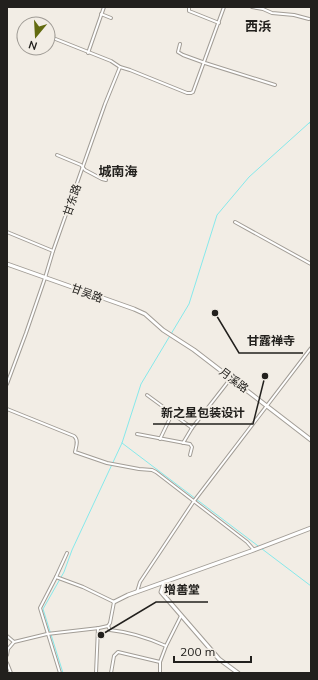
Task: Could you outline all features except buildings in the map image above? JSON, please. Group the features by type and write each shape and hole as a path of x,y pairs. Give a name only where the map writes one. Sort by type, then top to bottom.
{"street":[{"path":"88,53 104,7"},
{"path":"189,7 189,11 218,23"},
{"path":"56,39 120,67 187,93 191,93 193,92 205,63 224,7"},
{"path":"252,7 264,8 272,13 294,15 309,19"},
{"path":"102,14 111,18"},
{"path":"180,44 178,50 179,53 205,63 275,85"},
{"name":"甘东路","path":"7,384 105,104 120,67"},
{"path":"57,155 81,165 85,170 106,180"},
{"path":"235,222 311,264"},
{"path":"7,232 53,251"},
{"name":"甘吴路","path":"7,264 145,314 163,330 174,337"},
{"name":"月溪路","path":"174,337 194,350 311,440"},
{"path":"137,592 140,582 194,500 311,348"},
{"path":"183,443 192,428 231,378"},
{"path":"147,395 192,428"},
{"path":"7,409 76,437 75,452 107,463 152,470 194,500 247,542 254,550"},
{"path":"160,439 172,414"},
{"path":"137,434 191,445 190,455"},
{"path":"57,578 114,602 137,592 311,528"},
{"path":"60,673 40,608 57,578 67,553"},
{"path":"164,583 161,592 219,659 238,673"},
{"path":"108,626 110,623 114,602"},
{"path":"160,673 160,662 181,616"},
{"path":"7,655 8,649 14,642 48,634 108,626"},
{"path":"108,626 110,630 146,637 166,646"},
{"path":"96,673 98,628"},
{"path":"7,636 14,642"},
{"path":"111,673 114,656 118,652 160,662"},
{"path":"7,663 11,673"}],"waterway":[{"path":"311,121 309,123 311,123"},
{"path":"63,673 43,609 64,572 72,550 122,443 141,384 189,304 217,215 249,177 309,123"},
{"path":"122,443 311,586"}],"place":[{"name":"甘露禅寺","path":"215,313"},
{"name":"新之星包装设计","path":"265,376"},
{"name":"增善堂","path":"101,635"}],"district":[{"name":"西浜","path":"258,26"},
{"name":"城南海","path":"118,171"}]}
